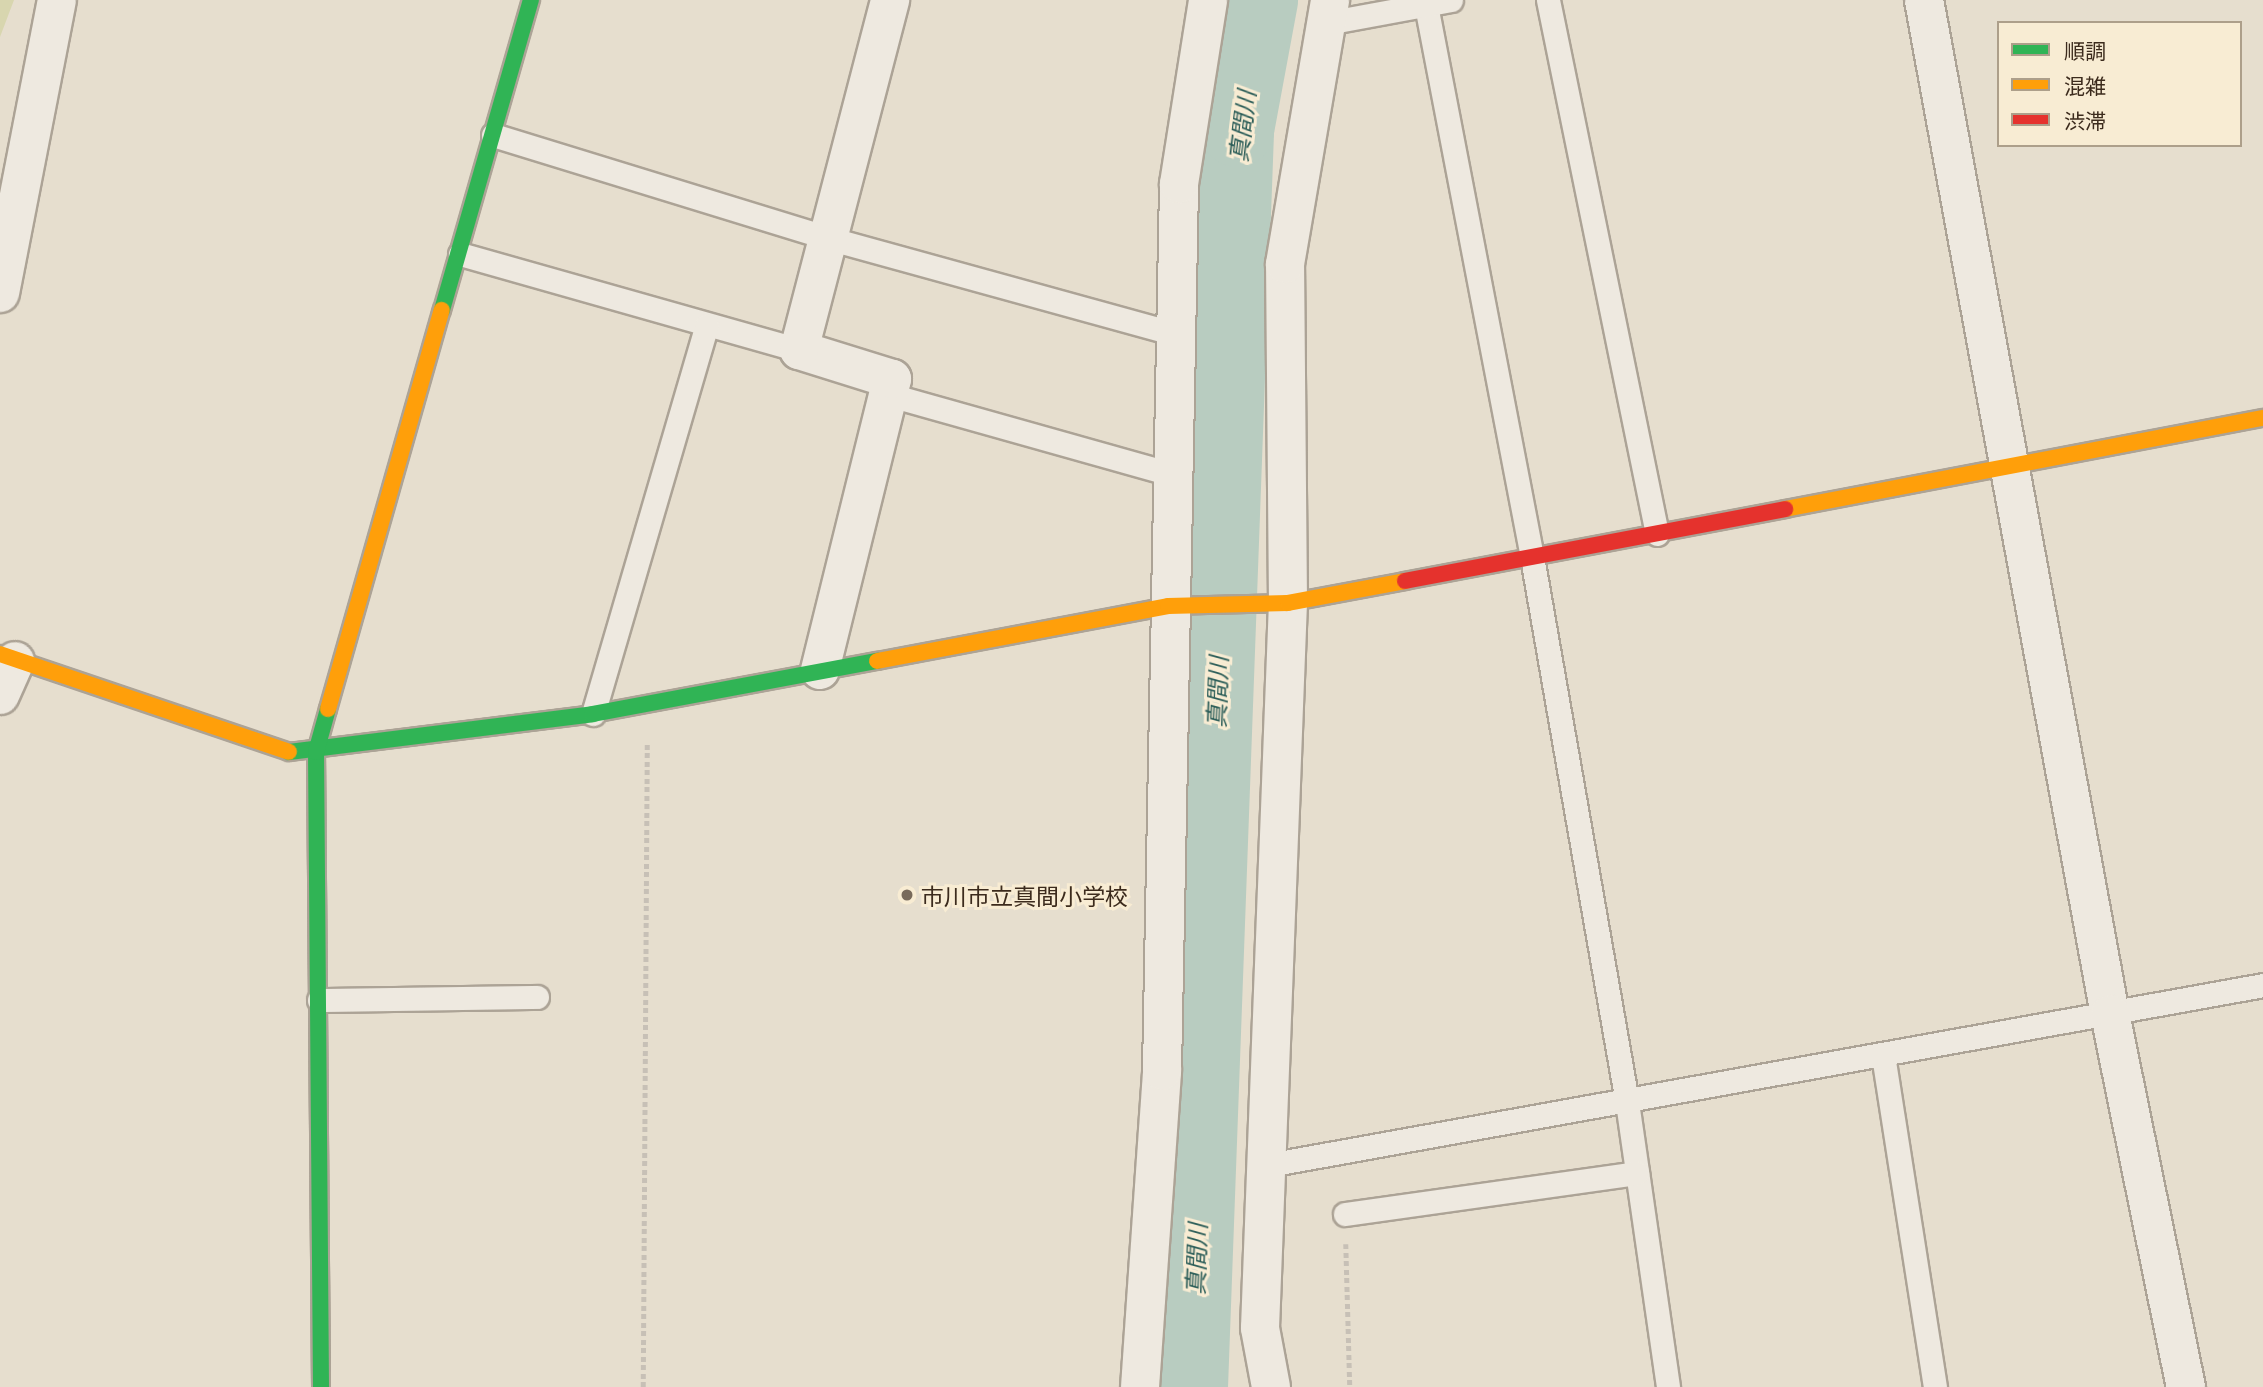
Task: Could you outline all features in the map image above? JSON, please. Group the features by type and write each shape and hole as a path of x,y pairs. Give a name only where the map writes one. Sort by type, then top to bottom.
{"street":[{"path":"0,293 4,246 57,0"},
{"path":"321,1387 316,752 531,0"},
{"path":"820,670 892,379 799,350 831,239 890,0"},
{"path":"1140,1387 1162,1071 1168,606 1179,184 1208,0"},
{"path":"1924,0 2110,1014 2186,1387"},
{"path":"1271,1387 1260,1328 1288,603 1284,264 1328,12"},
{"path":"5,670 274,752 316,752 593,714 1168,606 1288,603 2010,469 2263,418"}],"lane":[{"path":"1328,12 1426,5 1451,0"},
{"path":"1548,0 1657,534"},
{"path":"1426,5 1532,557 1627,1102 1668,1387"},
{"path":"493,135 831,239 1175,334"},
{"path":"460,254 799,350"},
{"path":"593,714 707,325"},
{"path":"890,395 1171,474"},
{"path":"1268,1165 2263,985"},
{"path":"318,1000 537,997"},
{"path":"1883,1055 1935,1387"},
{"path":"1345,1214 1637,1174"}],"path":[{"path":"643,1387 648,704"},
{"path":"1345,1214 1350,1387"}],"shaded area":[{"path":"0,0 14,0 0,37"}],"waterway":[{"name":"真間川","path":"1191,1387 1237,130 1261,0"}],"traffic: fast":[{"path":"442,310 531,0"},
{"path":"289,752 593,714 877,661"},
{"path":"321,1387 316,752 328,709"}],"traffic: slow":[{"path":"328,709 442,310"},
{"path":"1785,509 2263,418"},
{"path":"877,661 1168,606 1288,603 1405,581"},
{"path":"0,654 289,752"}],"traffic: jam":[{"path":"1405,581 1785,509"}],"place":[{"name":"市川市立真間小学校","path":"907,895"}]}
